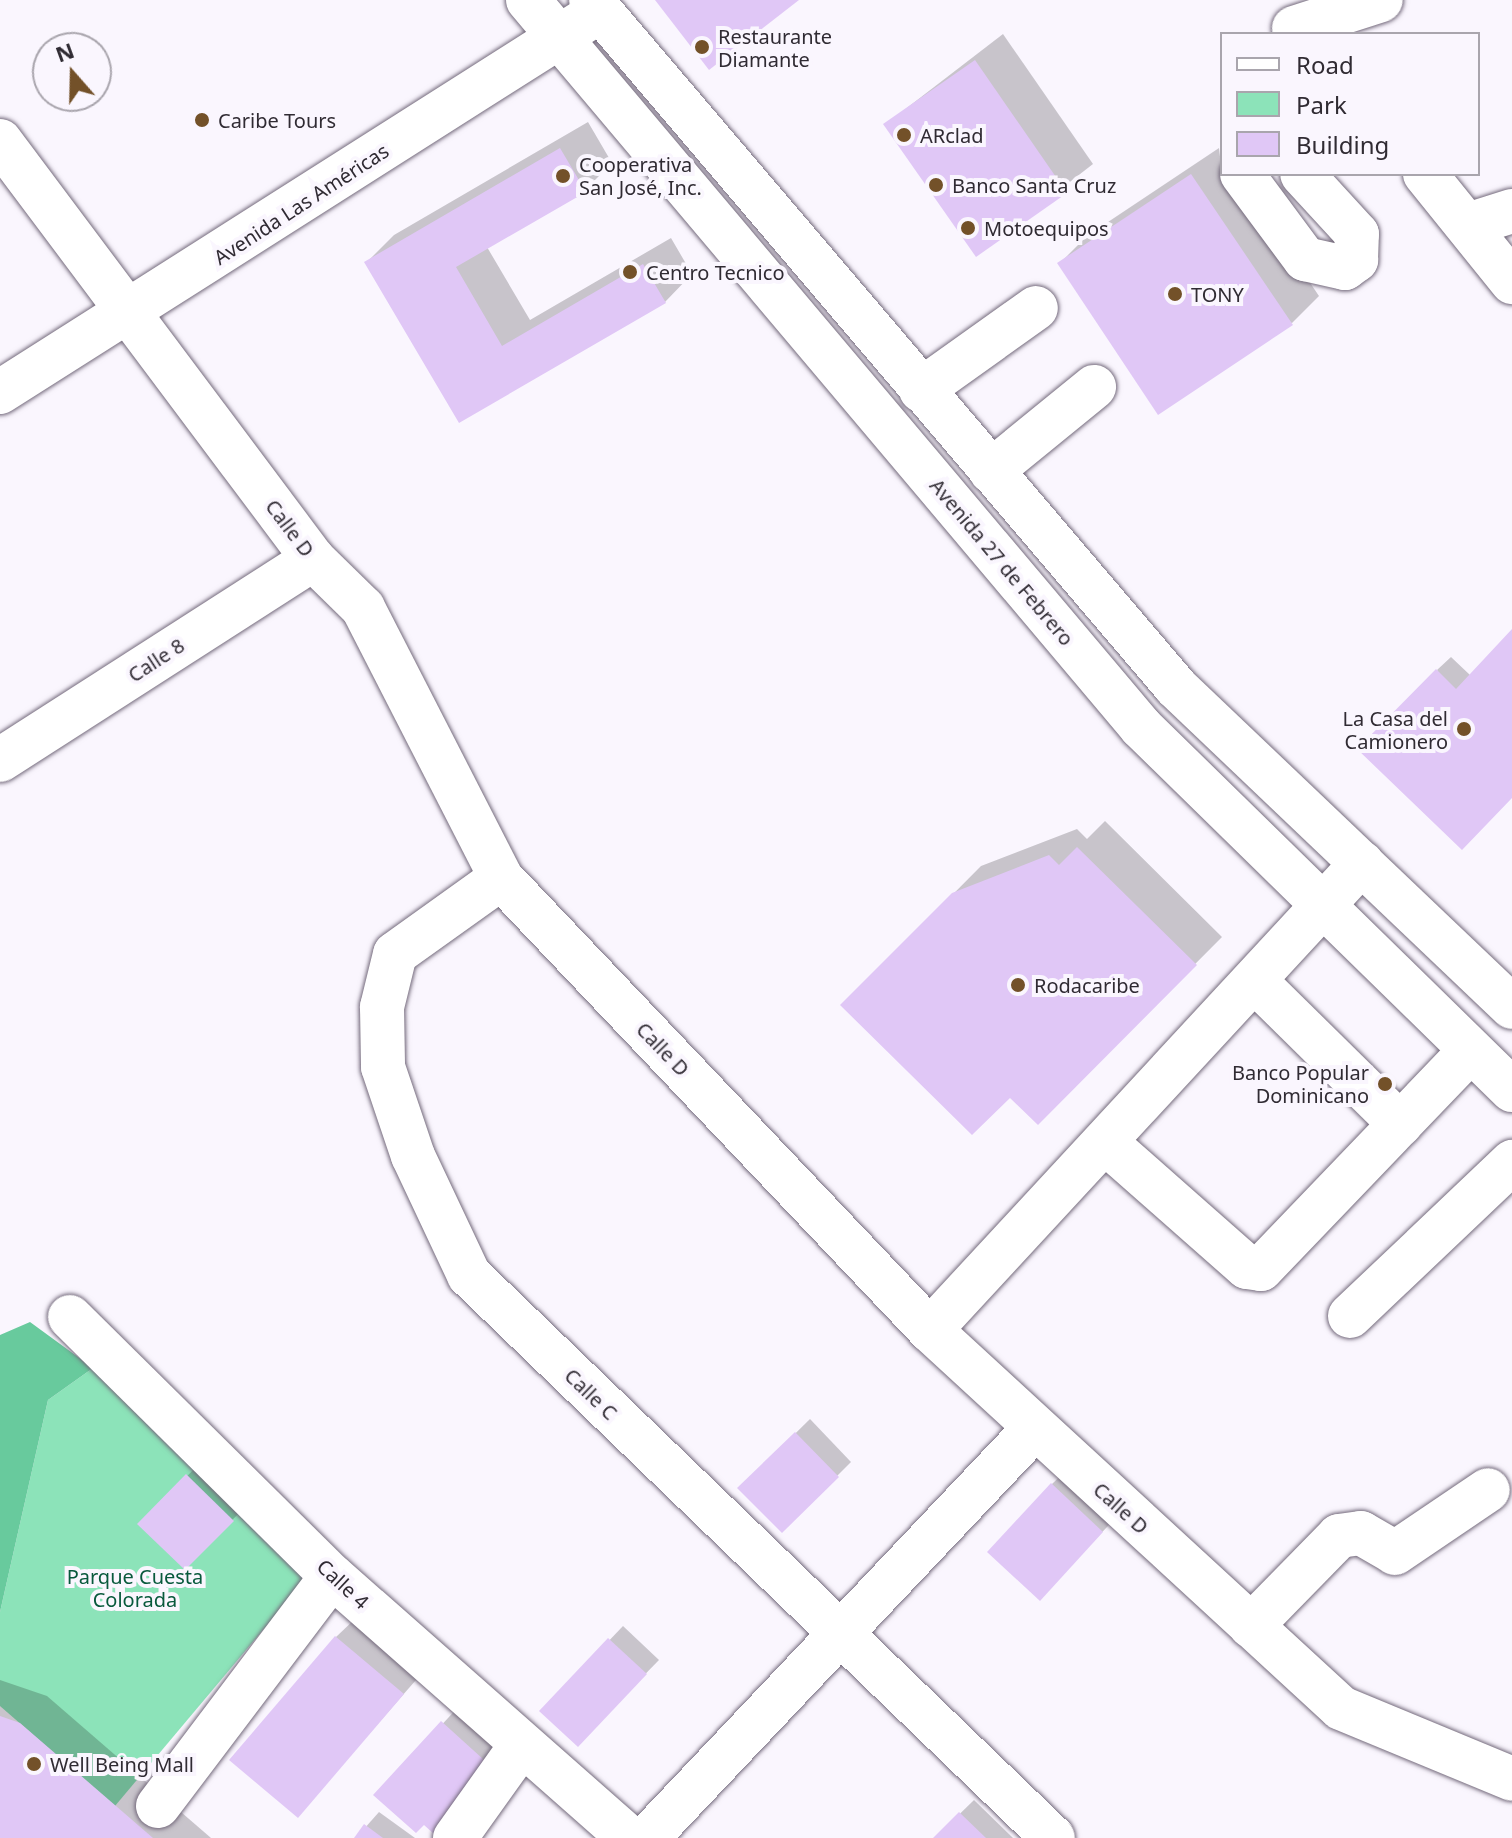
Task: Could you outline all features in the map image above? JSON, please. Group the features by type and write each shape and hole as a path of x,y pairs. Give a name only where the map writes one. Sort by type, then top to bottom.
{"street":[{"name":"Avenida 27 de Febrero","path":"528,0 1141,727 1512,1090"},
{"path":"1288,21 1381,0"},
{"name":"Avenida Las Américas","path":"0,392 130,315 559,37 595,6"},
{"path":"595,6 1176,687 1512,1007"},
{"name":"Calle D","path":"0,141 313,559 363,608 501,878 930,1330 1034,1429 1341,1708 1512,1779"},
{"path":"1243,176 1305,259 1345,268 1356,260 1357,234 1304,176"},
{"path":"1427,176 1471,224 1512,282"},
{"path":"1471,224 1512,211"},
{"path":"921,390 1036,308"},
{"path":"991,471 1094,387"},
{"name":"Calle 8","path":"0,760 313,559"},
{"path":"930,1330 1326,909 1362,863"},
{"name":"Calle C","path":"501,878 395,954 382,1007 383,1067 413,1156 469,1275 839,1637 1053,1838"},
{"path":"1255,981 1400,1124"},
{"path":"1105,1142 1247,1267 1261,1269 1471,1050"},
{"path":"1350,1316 1512,1162"},
{"name":"Calle 4","path":"70,1317 332,1576 629,1838"},
{"path":"647,1838 1034,1429"},
{"path":"1251,1626 1339,1536 1361,1533 1395,1553 1488,1490"},
{"path":"158,1806 332,1576"},
{"path":"455,1838 522,1744"}],"green space":[{"path":"30,1322 93,1368 48,1400 0,1612 0,1335"},
{"name":"Parque Cuesta Colorada","path":"93,1368 305,1580 115,1806 0,1706 0,1612 48,1400"}],"building":[{"path":"655,0 799,0 709,70"},
{"path":"975,60 1067,193 976,257 883,124"},
{"path":"560,148 586,192 456,267 502,346 643,264 666,303 459,423 364,262"},
{"name":"TONY","path":"1191,174 1293,325 1158,415 1057,263"},
{"name":"La Casa del Camionero","path":"1512,629 1512,798 1462,850 1357,749 1436,669 1456,689"},
{"name":"Rodacaribe","path":"1077,847 1197,965 1038,1125 1010,1098 972,1135 840,1005 952,893 1049,855 1059,865"},
{"path":"795,1432 839,1477 782,1533 737,1488"},
{"path":"186,1474 234,1521 185,1570 137,1524"},
{"path":"1051,1483 1103,1532 1040,1601 987,1552"},
{"path":"335,1636 404,1694 298,1818 229,1760"},
{"path":"608,1638 647,1674 578,1747 539,1711"},
{"name":"Well Being Mall","path":"0,1716 20,1723 153,1838 0,1838"},
{"path":"441,1721 494,1769 434,1834 424,1825 416,1833 373,1795"},
{"path":"959,1812 986,1838 933,1838"},
{"path":"364,1824 383,1838 354,1838"}],"place":[{"name":"Restaurante Diamante","path":"702,47"},
{"name":"Caribe Tours","path":"202,120"},
{"name":"ARclad","path":"904,135"},
{"name":"Cooperativa San José, Inc.","path":"563,176"},
{"name":"Banco Santa Cruz","path":"936,185"},
{"name":"Motoequipos","path":"968,228"},
{"name":"Centro Tecnico","path":"630,272"},
{"name":"TONY","path":"1175,294"},
{"name":"La Casa del Camionero","path":"1464,729"},
{"name":"Rodacaribe","path":"1018,985"},
{"name":"Banco Popular Dominicano","path":"1385,1084"},
{"name":"Well Being Mall","path":"34,1764"}]}
